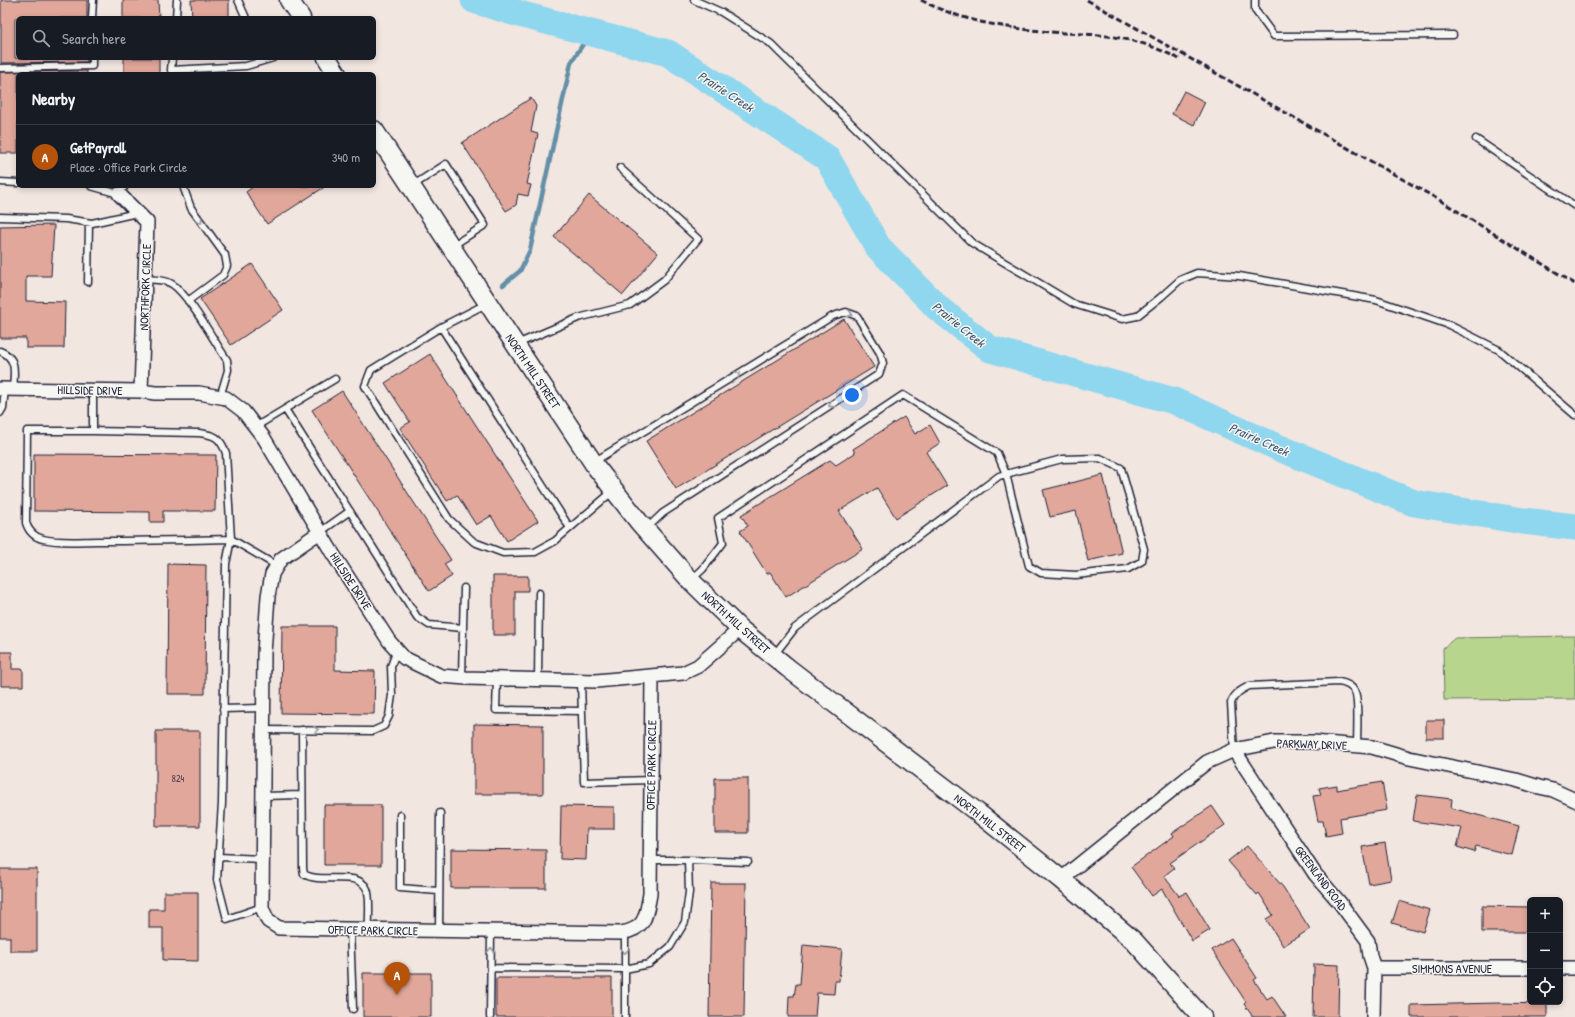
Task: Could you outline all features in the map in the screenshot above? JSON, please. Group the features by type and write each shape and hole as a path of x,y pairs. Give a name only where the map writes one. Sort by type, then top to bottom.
{"main road":[{"path":"289,0 300,16"},
{"path":"328,60 336,72"},
{"name":"NORTH MILL STREET","path":"376,133 593,462 645,529 690,580 740,628 773,656 977,812 1061,879 1134,941 1202,1017"}],"street":[{"name":"NORTHFORK CIRCLE","path":"122,190 138,213 147,222 141,391"},
{"name":"HILLSIDE DRIVE","path":"6,389 199,393 226,398 243,410 264,438 320,532 389,641 404,658 441,676 462,678 596,681 683,673 698,666 740,628"},
{"path":"262,907 264,653 268,596 272,574 281,559 320,532"},
{"name":"OFFICE PARK CIRCLE","path":"262,907 268,921 278,928 438,931 633,931 646,919 650,894 652,676"},
{"name":"PARKWAY DRIVE","path":"1061,879 1207,762 1234,750 1274,742 1313,742 1372,747 1409,758 1516,780 1553,790 1575,800"},
{"name":"GREENLAND ROAD","path":"1234,750 1315,874 1368,941 1370,956 1374,968 1373,1017"},
{"name":"SIMMONS AVENUE","path":"1374,968 1527,968"},
{"path":"1563,968 1575,968"}],"lane":[{"path":"92,16 93,0"},
{"path":"176,16 177,0"},
{"path":"238,0 245,16"},
{"path":"694,0 721,12 770,43 972,243 1074,304 1122,319 1137,316 1180,280 1197,273 1239,276 1376,300 1450,324 1498,350 1575,415"},
{"path":"1255,0 1255,10 1274,36 1453,35"},
{"path":"0,68 92,66 92,60"},
{"path":"172,60 171,70 246,66 261,60"},
{"path":"1476,139 1575,206"},
{"path":"411,187 446,164 485,225 451,246"},
{"path":"516,345 578,318 630,305 664,280 698,239 620,168"},
{"path":"0,182 16,183"},
{"path":"106,188 122,190"},
{"path":"184,188 191,208 225,255 227,266 223,274 188,301"},
{"path":"0,217 66,219 89,223 138,213"},
{"path":"88,282 89,223"},
{"path":"145,279 165,281 172,284 184,295 227,360 228,370 220,397"},
{"path":"488,303 441,327 371,370 365,386 449,518 474,542 503,553 535,552 555,541 614,490"},
{"path":"593,462 833,316 846,312 857,316 880,352 883,363 879,374 663,513 645,529"},
{"path":"441,327 570,528"},
{"path":"0,351 10,357 14,363 6,389 3,408 0,412"},
{"path":"255,427 335,378"},
{"path":"93,390 93,431"},
{"path":"690,580 703,569 723,543 718,518 903,395 997,453 1006,474 1029,566 1041,572 1076,576 1128,569 1142,561 1144,549 1121,468 1100,458 1062,459 1006,474 999,476 795,628 773,656"},
{"path":"285,409 417,617 428,625 463,628"},
{"path":"262,907 227,919 217,880 222,803 226,564 231,539 226,453 223,444 218,438 211,434 199,433 27,431 26,524 34,536 44,540 64,541 169,541 231,539 277,566"},
{"path":"320,532 350,511"},
{"path":"462,678 464,588"},
{"path":"538,680 539,593"},
{"path":"263,730 373,731 384,726 390,716 392,695 391,666 397,650"},
{"path":"496,679 496,710 582,711"},
{"path":"581,680 584,782 651,780"},
{"path":"1234,750 1231,703 1233,697 1241,690 1249,686 1339,682 1344,683 1355,691 1357,746"},
{"path":"223,708 264,708"},
{"path":"302,730 304,874 317,879 356,879 363,883 368,890 369,930"},
{"path":"263,796 302,795"},
{"path":"438,931 440,813"},
{"path":"400,815 400,888 438,891"},
{"path":"219,857 262,859"},
{"path":"650,860 748,862"},
{"path":"491,968 625,969 649,964 670,947 685,922 689,892 688,860"},
{"path":"350,929 353,1008"},
{"path":"490,1017 491,931"},
{"path":"625,932 625,1017"}],"green space":[{"path":"1575,636 1575,699 1444,700 1443,648 1455,638"}],"building":[{"path":"1,0 87,0 87,16 16,16 15,58 16,60 87,60 87,62 1,63"},
{"path":"123,0 158,0 159,16 123,16"},
{"path":"191,0 229,0 229,16 192,16"},
{"path":"124,60 159,60 159,72 124,72"},
{"path":"87,71 16,72 16,153 0,153 0,72"},
{"path":"1184,91 1205,102 1194,125 1172,114"},
{"path":"531,98 536,106 531,132 538,134 527,184 531,185 528,196 518,194 516,205 506,211 462,143"},
{"path":"251,188 323,188 267,224 246,192"},
{"path":"589,195 658,253 623,295 554,237"},
{"path":"54,225 51,276 26,276 26,301 65,302 64,348 26,348 26,338 0,338 0,226"},
{"path":"252,264 283,310 231,345 200,299"},
{"path":"844,319 874,367 676,489 646,441"},
{"path":"430,354 538,521 507,541 491,516 476,525 457,495 447,501 400,428 410,422 385,383"},
{"path":"342,391 451,560 444,564 452,576 429,591 312,410"},
{"path":"904,417 915,434 930,425 940,443 926,452 947,486 896,518 877,488 839,511 863,549 786,597 770,572 767,574 740,531 748,526 741,515 830,460 836,465 855,453 853,449"},
{"path":"34,454 216,455 215,511 163,511 163,522 150,522 150,512 34,511"},
{"path":"1103,475 1122,553 1088,561 1076,511 1050,517 1043,490"},
{"path":"168,564 206,565 205,694 167,694"},
{"path":"493,576 528,576 528,591 515,591 515,635 493,635"},
{"path":"282,626 335,626 335,670 375,671 374,714 281,713"},
{"path":"1,652 12,652 12,669 23,669 23,686 1,686"},
{"path":"1426,720 1444,720 1444,738 1426,738"},
{"path":"474,724 543,725 543,794 474,794"},
{"path":"156,731 200,731 200,826 156,826"},
{"path":"715,778 748,778 748,833 715,833"},
{"path":"1382,782 1387,810 1340,818 1342,833 1326,836 1323,821 1318,821 1313,796 1321,795 1319,788 1337,785 1337,790"},
{"path":"1417,795 1452,799 1451,808 1519,826 1512,855 1476,846 1474,852 1457,847 1462,828 1413,821"},
{"path":"324,805 381,805 381,865 324,865"},
{"path":"561,806 614,807 614,829 587,829 586,860 560,859"},
{"path":"1212,806 1225,825 1170,863 1174,868 1164,876 1179,896 1187,892 1210,930 1192,941 1162,889 1152,896 1131,867 1174,836 1172,833"},
{"path":"1385,843 1391,880 1369,884 1362,847"},
{"path":"1247,846 1283,887 1310,929 1283,946 1266,919 1273,915 1259,893 1257,895 1228,861"},
{"path":"451,849 546,850 546,888 451,888"},
{"path":"0,869 37,869 37,951 10,951 10,937 0,937"},
{"path":"711,883 746,883 744,1017 709,1017"},
{"path":"164,892 198,892 198,961 163,960 163,928 149,928 149,909 164,909"},
{"path":"1399,901 1430,910 1423,932 1392,923"},
{"path":"1482,906 1527,907 1527,932 1482,932"},
{"path":"1231,938 1257,978 1254,980 1267,999 1272,996 1286,1017 1253,1017 1244,1004 1246,1002 1212,950"},
{"path":"803,945 842,949 839,981 835,981 834,994 817,993 815,1017 788,1017 789,996 794,996 796,984 800,984"},
{"path":"1314,964 1339,965 1338,1017 1313,1017"},
{"path":"363,973 431,973 431,1017 363,1017"},
{"path":"496,978 612,978 612,1017 496,1017"},
{"path":"1498,1003 1547,1005 1547,1017 1411,1017 1411,1005"}],"waterway":[{"name":"Prairie Creek","path":"474,0 523,15 668,53 827,158 878,247 939,309 990,349 1174,401 1277,447 1414,503 1523,521 1575,527"},
{"path":"503,285 520,271 530,250 571,63 590,33"}],"railway":[{"path":"921,0 955,15 991,24 1027,30 1099,35 1125,39 1152,47 1181,60"},
{"path":"1087,0 1441,201 1575,284"}],"place":[{"name":"GetPayroll","path":"397,995"}]}
